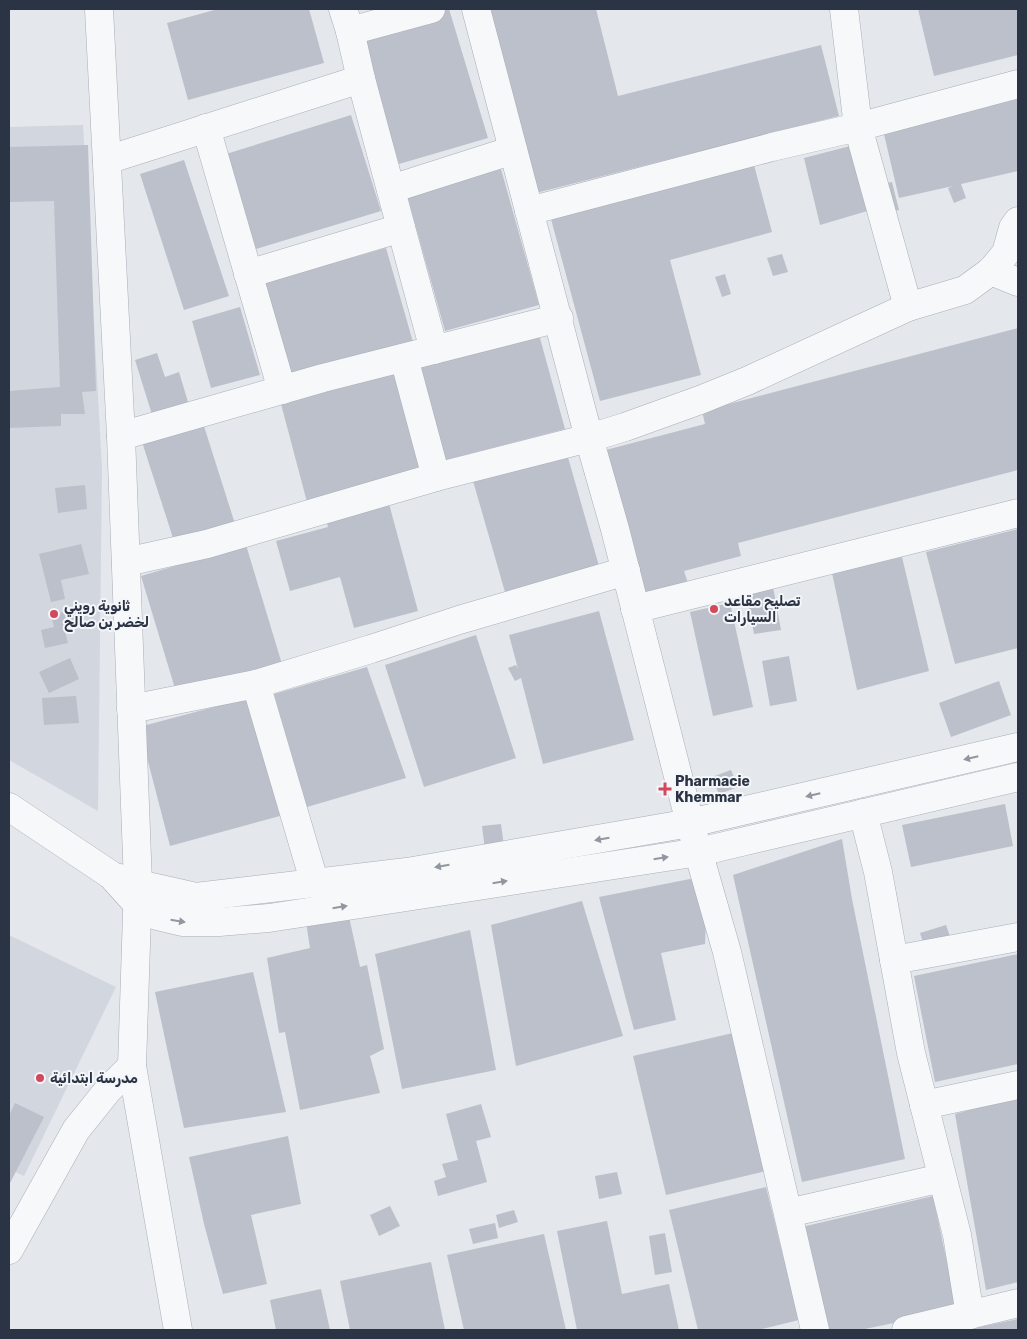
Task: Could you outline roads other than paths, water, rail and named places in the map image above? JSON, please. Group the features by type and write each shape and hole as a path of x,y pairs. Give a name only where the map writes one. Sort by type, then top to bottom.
{"street":[{"path":"99,9 121,436 138,894 132,1066 178,1330"},
{"path":"431,9 347,20 361,79 434,350"},
{"path":"476,9 559,318 589,438 615,529 690,823 726,952 815,1330"},
{"path":"844,9 858,127 908,307"},
{"path":"107,160 361,79"},
{"path":"529,211 1018,84"},
{"path":"206,128 282,390"},
{"path":"391,189 513,150"},
{"path":"126,562 206,544 436,477 589,438 624,427 747,381 908,307 965,290 991,271 1006,253 1012,228 1018,221"},
{"path":"248,274 401,228"},
{"path":"991,271 1018,282"},
{"path":"121,436 322,378 559,318"},
{"path":"404,358 436,477"},
{"path":"635,609 1018,513"},
{"path":"131,709 256,684 459,620 626,571"},
{"path":"256,684 315,884"},
{"path":"138,894 196,897 407,872 690,823 1018,747"},
{"path":"9,808 138,894 157,916 182,922 218,922 268,918 699,852 1018,777"},
{"path":"863,813 878,872 911,1053 957,1235 970,1315"},
{"path":"894,960 1018,936"},
{"path":"9,1250 76,1130 108,1090 132,1066"},
{"path":"924,1105 1018,1085"},
{"path":"788,1213 942,1178"},
{"path":"906,1330 1018,1303"}],"place":[{"name":"تصليح مقاعد السيارات","path":"714,609"},
{"name":"ثانوية رويني لخضر بن صالح","path":"54,614"},
{"name":"Pharmacie Khemmar","path":"665,789"},
{"name":"مدرسة ابتدائية","path":"40,1078"}]}
